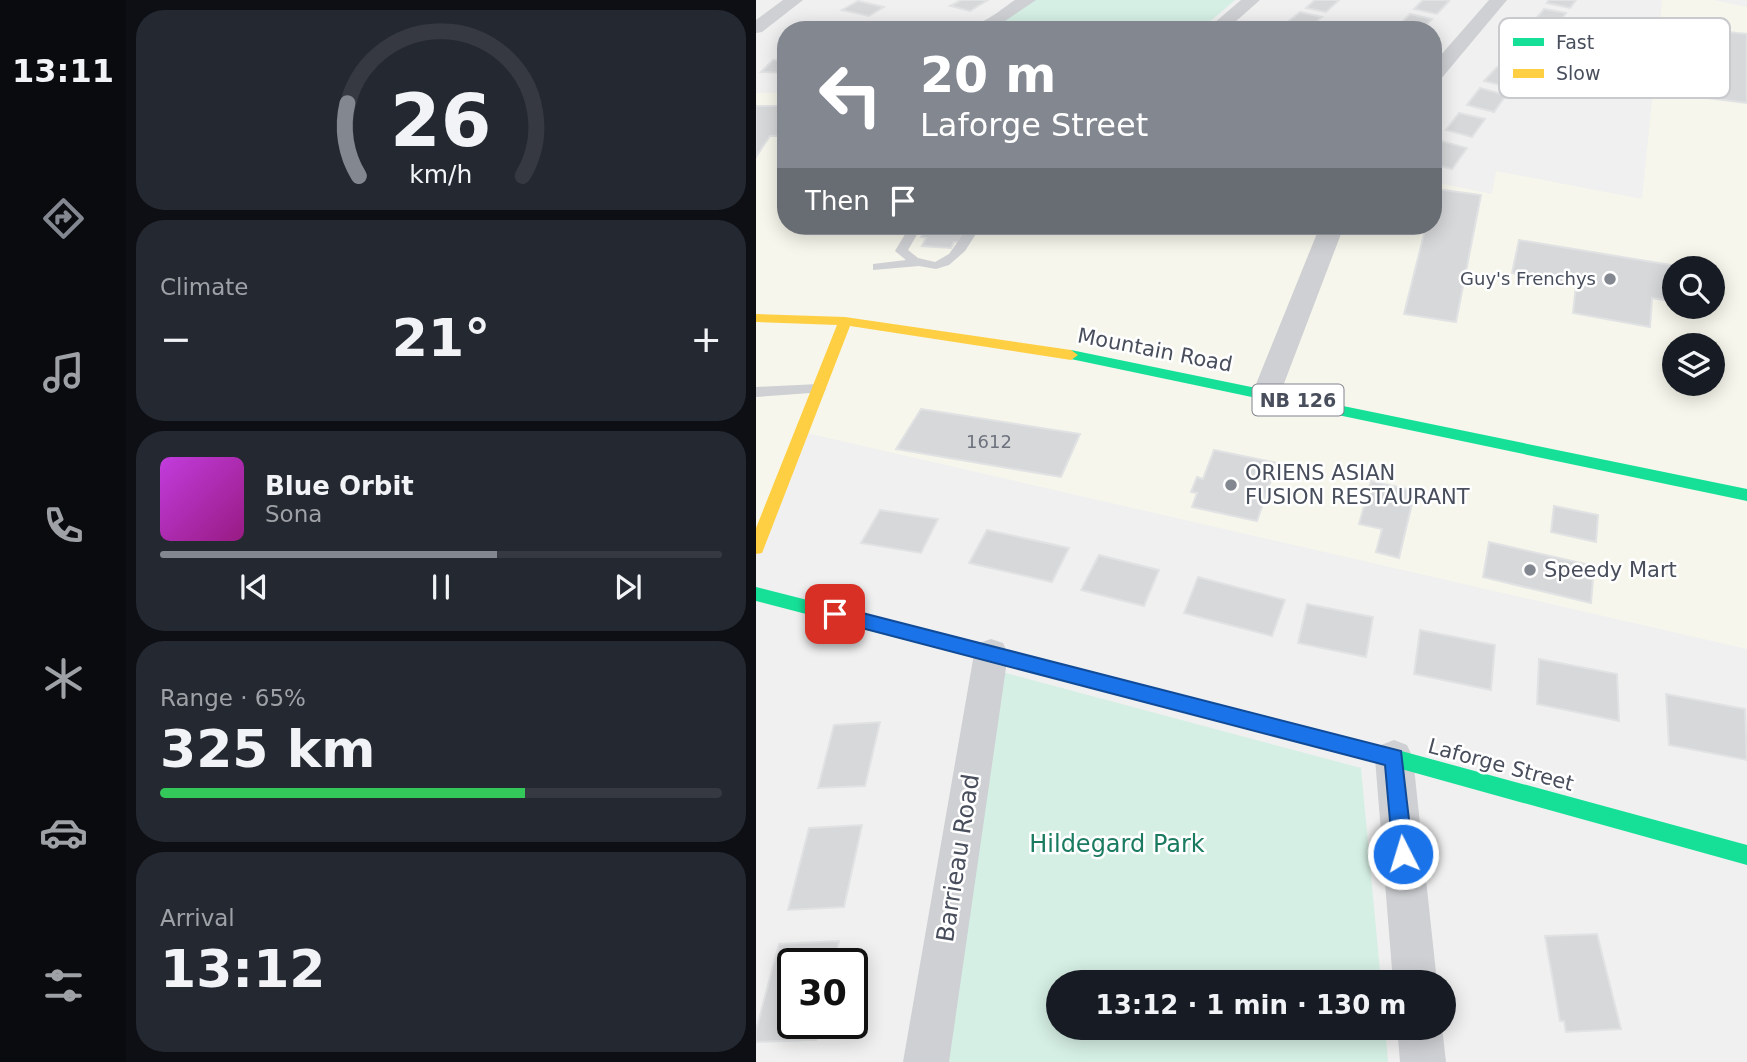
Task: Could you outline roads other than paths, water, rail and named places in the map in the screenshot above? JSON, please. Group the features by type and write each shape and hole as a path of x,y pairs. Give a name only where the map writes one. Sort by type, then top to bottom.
{"street":[{"path":"756,30 794,0"},
{"path":"1000,21 1027,0"},
{"path":"1226,21 1251,0"},
{"path":"1442,65 1498,0"},
{"path":"756,30 776,34"},
{"path":"1266,394 1328,235"},
{"name":"Mountain Road","path":"756,317 845,321 1052,351 1747,495"},
{"path":"756,548 760,529 845,321"},
{"name":"Laforge Street","path":"756,594 1394,758 1747,855"},
{"name":"Barrieau Road","path":"926,1062 991,654"},
{"path":"1394,758 1414,970"},
{"path":"1420,1040 1423,1062"}],"lane":[{"path":"911,235 901,251 924,266 940,264 956,257 969,235"},
{"path":"877,267 918,263"},
{"path":"756,392 819,389"}],"place":[{"name":"Guy's Frenchys","path":"1610,279"},
{"name":"ORIENS ASIAN FUSION RESTAURANT","path":"1231,485"},
{"name":"Speedy Mart","path":"1530,570"}],"park label":[{"name":"Hildegard Park","path":"1117,844"}]}
